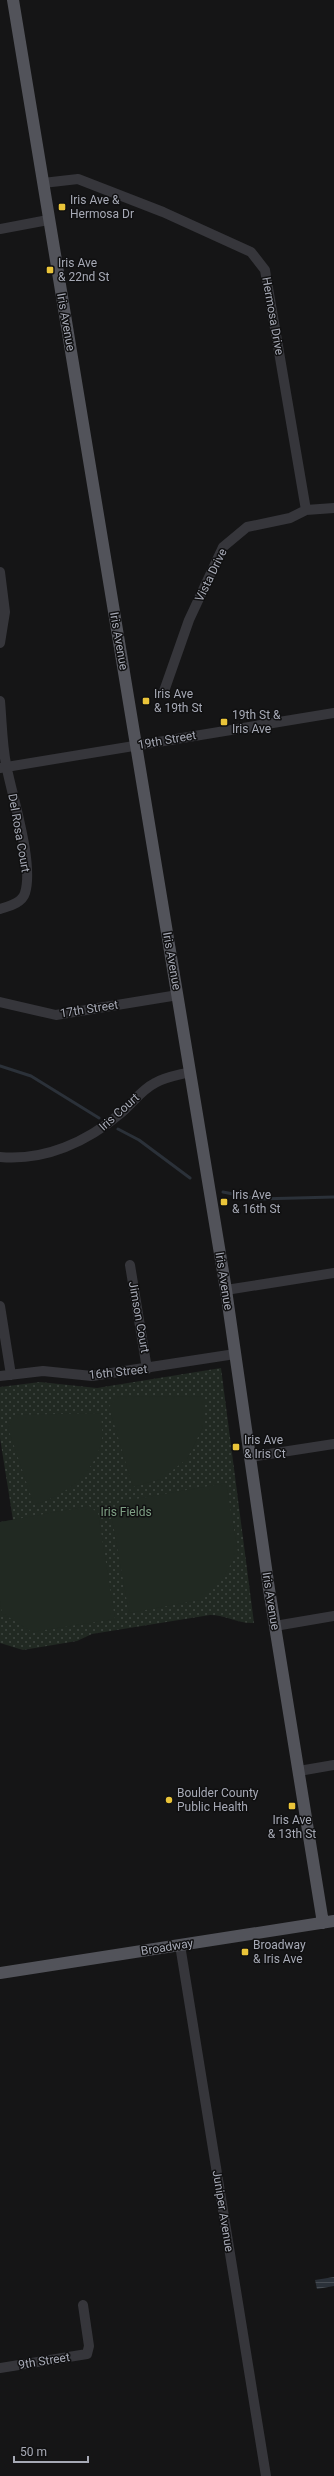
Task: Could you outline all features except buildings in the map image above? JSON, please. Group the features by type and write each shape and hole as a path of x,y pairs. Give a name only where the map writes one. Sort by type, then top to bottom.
{"main road":[{"name":"Iris Avenue","path":"13,0 48,220 137,745 226,1290 275,1626 299,1771 329,1922"},
{"name":"Broadway","path":"0,1973 329,1922"}],"street":[{"name":"Hermosa Drive","path":"43,183 78,179 163,212 243,248 259,260 265,270 306,510"},
{"path":"0,229 48,220"},
{"name":"Vista Drive","path":"162,694 189,620 223,547 247,527 290,518 306,510 334,508"},
{"path":"0,572 5,612 0,644"},
{"name":"Del Rosa Court","path":"0,701 3,768 17,810 27,882 24,895 14,904 0,908"},
{"name":"19th Street","path":"3,768 334,713"},
{"name":"17th Street","path":"0,1002 56,1015 178,995"},
{"name":"Iris Court","path":"0,1157 48,1153 78,1143 102,1129 122,1112 142,1090 157,1081 190,1072"},
{"name":"Jimson Court","path":"130,1265 148,1369"},
{"path":"226,1290 334,1273"},
{"path":"0,1306 11,1375"},
{"name":"16th Street","path":"0,1376 43,1371 92,1376 148,1369 235,1354"},
{"path":"250,1456 334,1444"},
{"path":"275,1626 334,1616"},
{"path":"299,1771 334,1765"},
{"name":"Juniper Avenue","path":"180,1945 266,2476"},
{"name":"9th Street","path":"0,2368 87,2354 88,2346 83,2305"}],"green space":[{"name":"Iris Fields","path":"221,1368 254,1623 210,1615 92,1634 77,1641 23,1650 0,1643 0,1522 13,1520 0,1438 0,1387 40,1382 97,1388"},
{"path":"117,1396 203,1397 203,1427 187,1459 161,1479 133,1487 109,1407"},
{"path":"101,1413 102,1440 97,1456 91,1466 84,1475 66,1490 34,1505 8,1428 14,1415"},
{"path":"226,1483 238,1553 222,1579 200,1600 129,1613 111,1513 119,1502"},
{"path":"89,1506 98,1513 115,1619 32,1632 2,1613 0,1601 0,1522"}],"shaded area":[{"path":"334,2277 334,2286 317,2289 315,2280"}],"waterway":[{"path":"0,1066 31,1076 99,1118"},
{"path":"118,1129 139,1140 190,1178"},
{"path":"223,1192 258,1199 334,1197"}],"place":[{"name":"Iris Ave & Hermosa Dr","path":"62,207"},
{"name":"Iris Ave & 22nd St","path":"50,270"},
{"name":"Iris Ave & 19th St","path":"146,701"},
{"name":"19th St & Iris Ave","path":"224,722"},
{"name":"Iris Ave & 16th St","path":"224,1202"},
{"name":"Iris Ave & Iris Ct","path":"236,1447"},
{"name":"Boulder County Public Health","path":"169,1800"},
{"name":"Iris Ave & 13th St","path":"292,1806"},
{"name":"Broadway & Iris Ave","path":"245,1952"}]}
